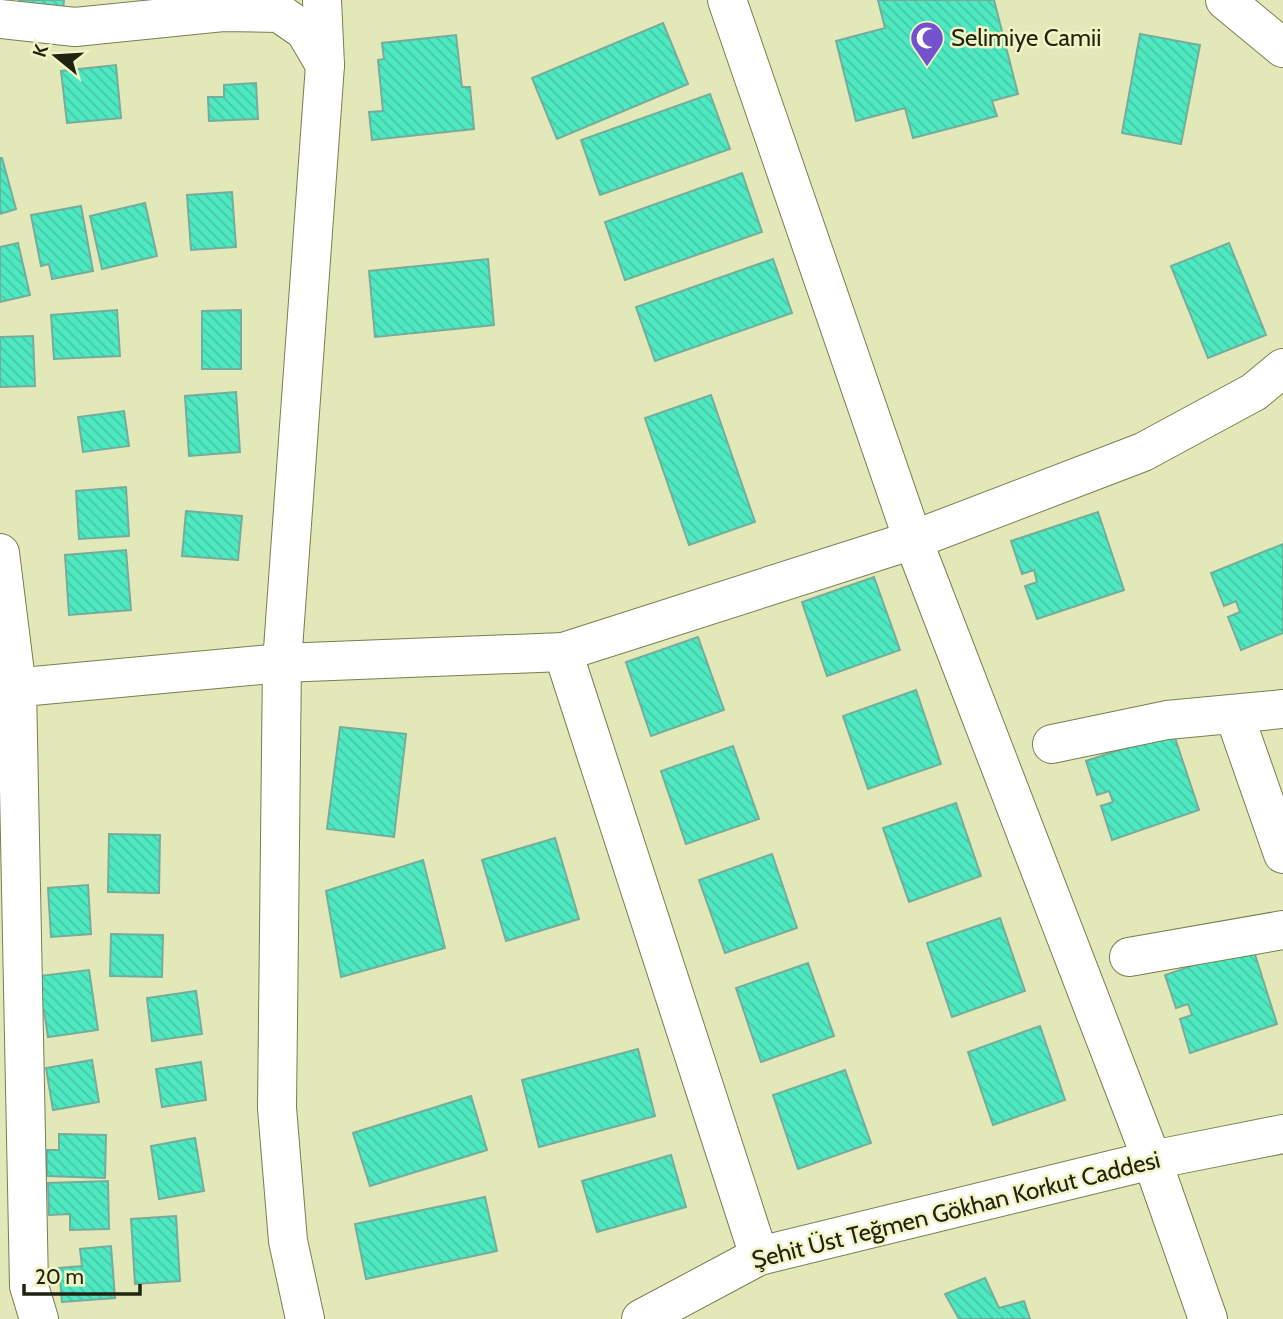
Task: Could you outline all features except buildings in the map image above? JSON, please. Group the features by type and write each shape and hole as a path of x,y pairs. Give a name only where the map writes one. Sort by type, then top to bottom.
{"street":[{"path":"306,1319 288,1241 277,1108 282,663 325,65 322,0"},
{"path":"727,0 913,540 1152,1160 1208,1319"},
{"path":"1224,0 1283,47"},
{"path":"0,19 75,27 223,12 279,13 305,31 325,65"},
{"path":"8,689 282,663 563,652 913,540 1143,452 1254,393 1283,368"},
{"path":"0,553 8,689 29,1286 39,1319"},
{"path":"563,652 759,1256"},
{"path":"1052,744 1167,720 1283,709"},
{"path":"1234,714 1283,854"},
{"path":"1129,957 1283,930"},
{"name":"Şehit Üst Teğmen Gökhan Korkut Caddesi","path":"640,1319 759,1256 1152,1160 1283,1133"}],"place":[{"name":"Selimiye Camii","path":"927,68"}]}
